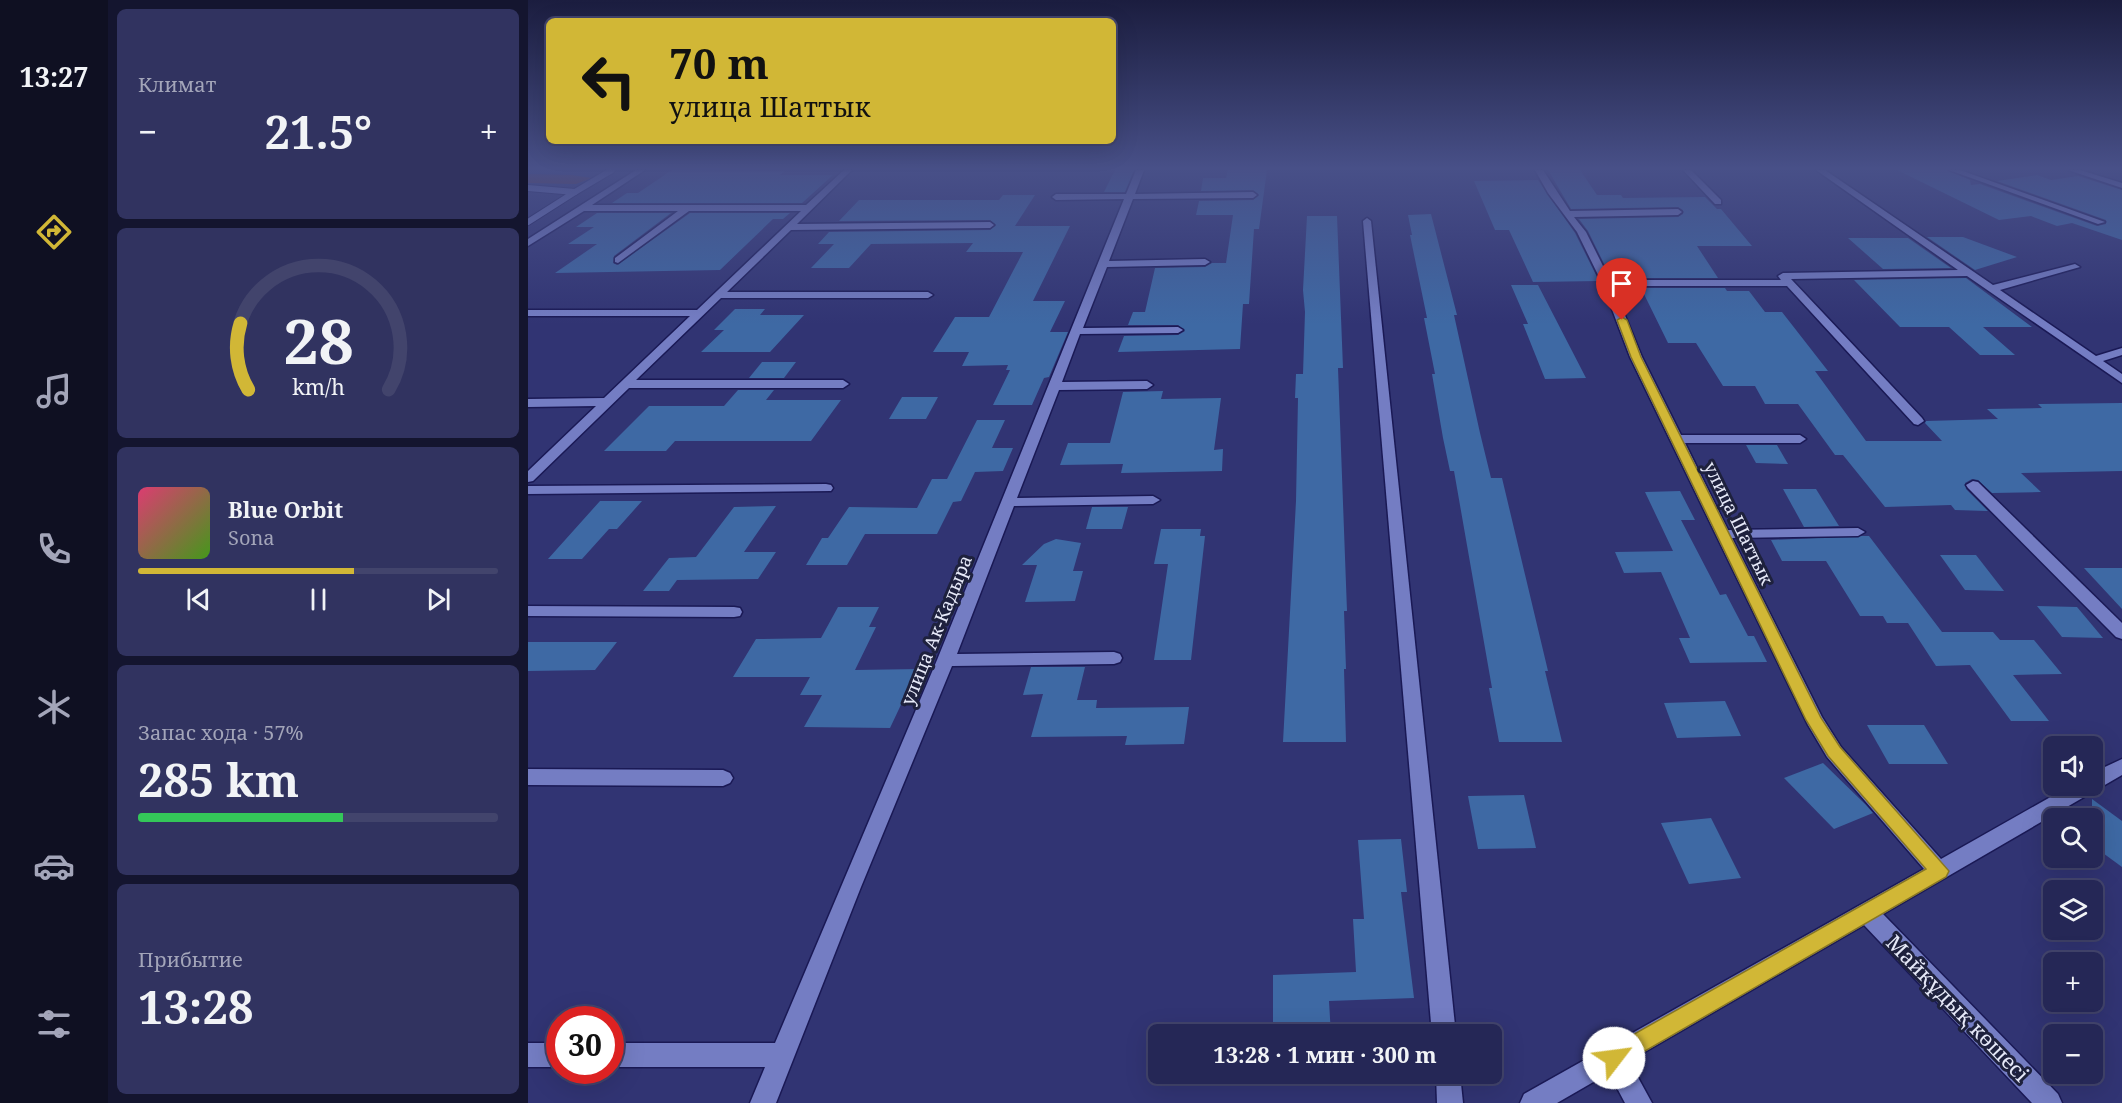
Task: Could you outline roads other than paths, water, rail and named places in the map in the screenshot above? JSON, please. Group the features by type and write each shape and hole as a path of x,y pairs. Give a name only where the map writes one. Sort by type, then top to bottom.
{"street":[{"path":"528,243 561,221"},
{"path":"618,260 669,221"},
{"path":"528,478 796,221"},
{"name":"улица Ак-Кадыра","path":"763,1103 850,887 946,660 1120,221"},
{"path":"1368,221 1443,1024"},
{"name":"улица Шаттык","path":"1573,221 1607,283 1636,357 1814,720 1829,744 1939,871"},
{"path":"1893,221 2122,379"},
{"path":"790,227 990,225"},
{"path":"1103,264 1205,262"},
{"path":"1990,289 2075,267"},
{"path":"1918,421 1783,276 1967,273"},
{"path":"1607,283 1790,283"},
{"path":"717,295 928,295"},
{"path":"528,314 698,313"},
{"path":"1077,331 1178,330"},
{"path":"2094,360 2122,351"},
{"path":"625,384 843,384"},
{"path":"1054,386 1147,385"},
{"path":"528,403 606,402"},
{"path":"1677,439 1800,439"},
{"path":"1973,484 2122,633"},
{"path":"528,490 826,488"},
{"path":"1008,501 1154,500"},
{"path":"1723,534 1858,532"},
{"path":"528,611 734,612"},
{"path":"946,660 1114,658"},
{"path":"2103,777 2122,766"},
{"path":"528,777 723,778"},
{"path":"1533,1103 2070,796"},
{"name":"Майқұдық көшесі","path":"1867,913 2049,1103"},
{"path":"528,1055 546,1055"},
{"path":"624,1055 782,1055"},
{"path":"1614,1058 1639,1103"},
{"path":"1449,1084 1450,1103"}]}
